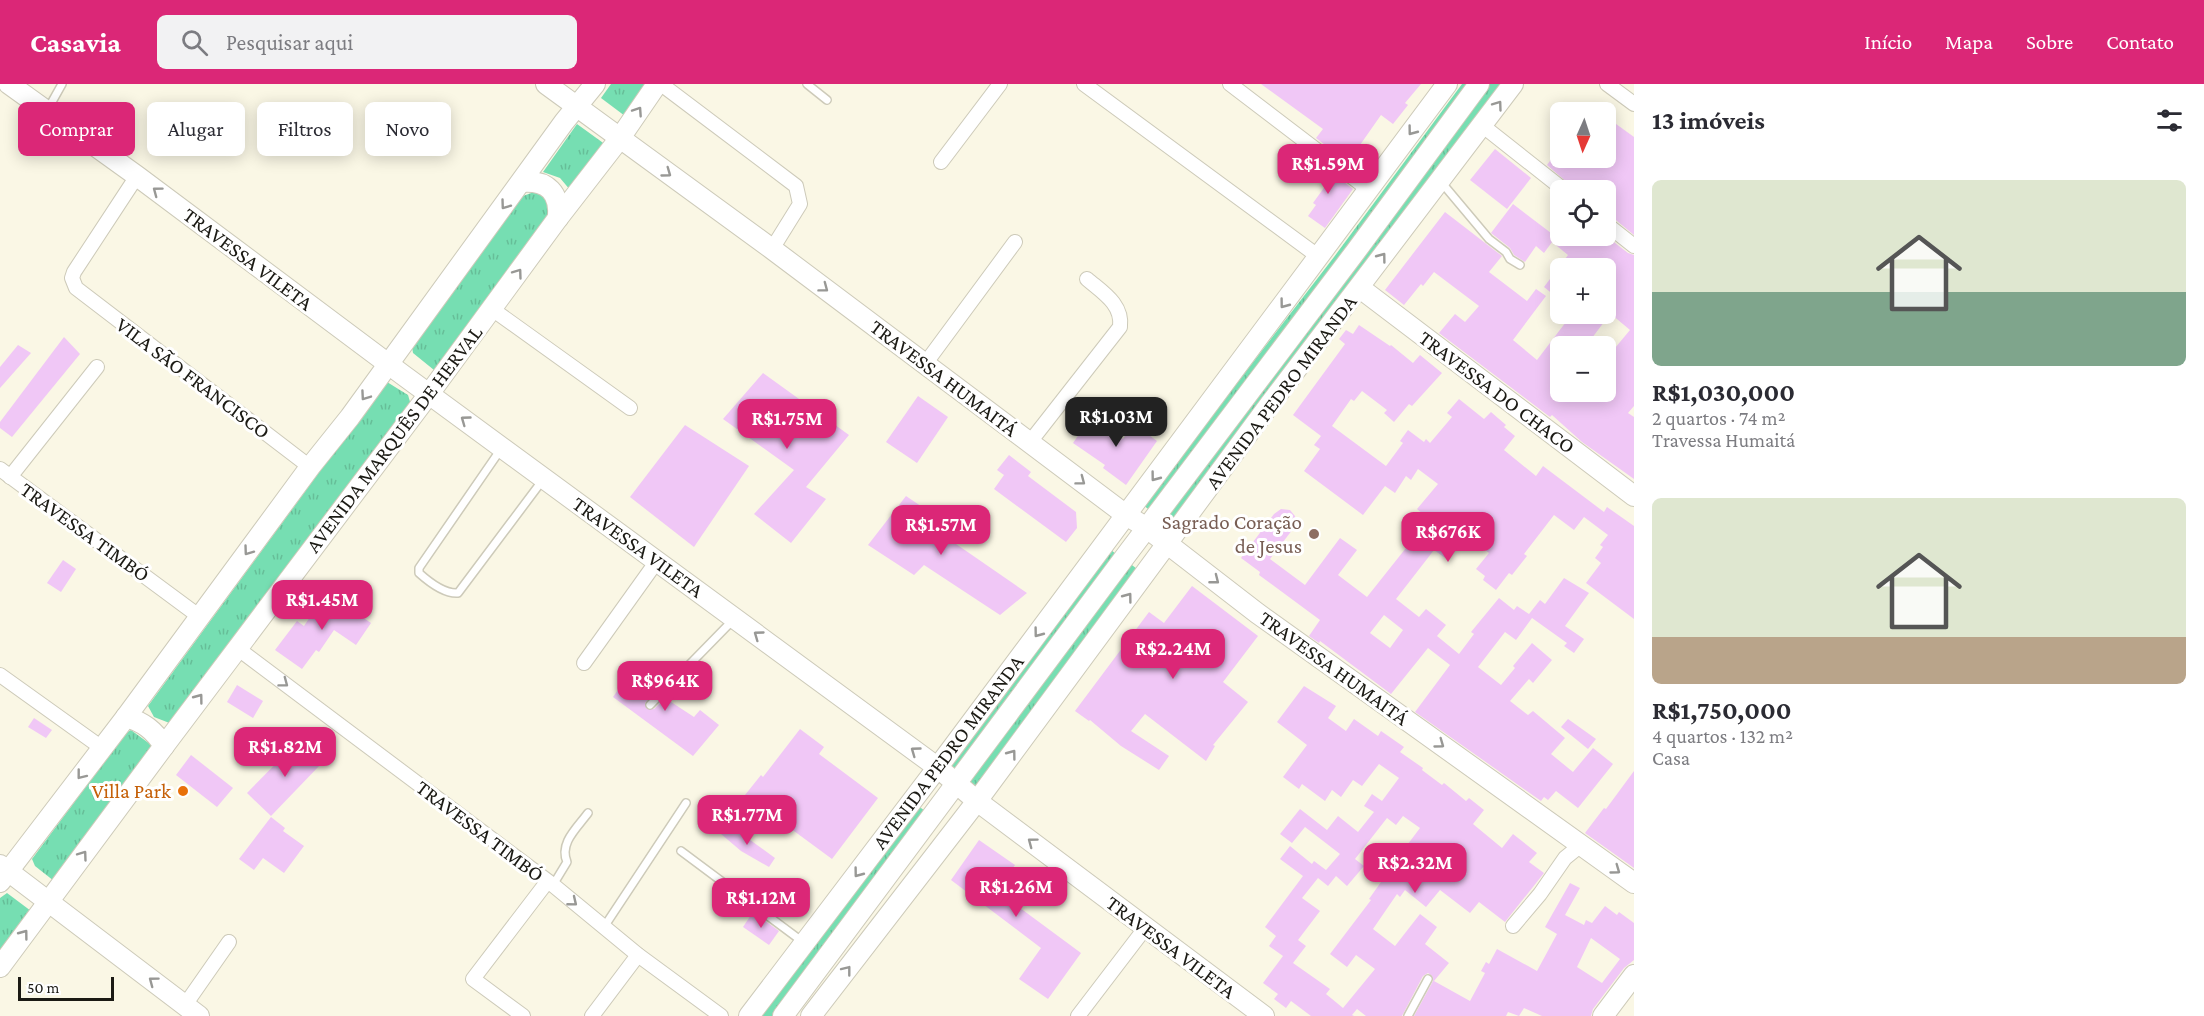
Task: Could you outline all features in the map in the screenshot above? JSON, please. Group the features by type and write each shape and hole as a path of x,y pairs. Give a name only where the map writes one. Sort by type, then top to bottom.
{"main road":[{"name":"TRAVESSA VILETA","path":"9,84 34,102"},
{"name":"TRAVESSA HUMAITÁ","path":"546,84 1147,528 1257,613 1634,883"},
{"path":"192,1011 49,902 3,872 126,717 310,467 350,417 576,106 595,84"},
{"name":"AVENIDA MARQUÊS DE HERVAL","path":"0,967 620,138 657,84"},
{"name":"AVENIDA PEDRO MIRANDA","path":"783,1016 1479,84"},
{"name":"AVENIDA PEDRO MIRANDA","path":"811,1016 977,801 1270,404 1513,84"},
{"name":"AVENIDA PEDRO MIRANDA","path":"750,1016 1368,190 1441,86"},
{"name":"TRAVESSA VILETA","path":"109,156 937,767 977,801 1146,927 1253,1013"},
{"path":"522,182 541,184 552,191 559,204 558,218"},
{"name":"TRAVESSA DO CHACO","path":"1360,288 1634,496"},
{"path":"126,717 150,728 157,734 164,746"},
{"path":"1603,1016 1634,975"}],"street":[{"path":"661,84 796,186 800,204 772,249"},
{"path":"941,162 1000,84"},
{"path":"1084,84 1318,257"},
{"path":"1230,84 1368,190"},
{"path":"1607,84 1634,104"},
{"path":"1483,126 1551,180"},
{"name":"VILA SÃO FRANCISCO","path":"137,176 74,272 72,278 76,288 310,467"},
{"path":"1616,232 1634,246"},
{"path":"925,364 1015,242"},
{"path":"1030,442 1120,327 1120,312 1116,305 1087,279"},
{"path":"492,309 630,408"},
{"path":"5,473 98,367"},
{"name":"TRAVESSA TIMBÓ","path":"5,473 200,616"},
{"path":"584,663 657,561"},
{"name":"TRAVESSA TIMBÓ","path":"237,648 721,1016"},
{"path":"0,675 102,748"},
{"path":"1513,926 1540,894 1565,858 1581,845"},
{"path":"523,1016 473,979 550,884"},
{"path":"1077,1016 1146,927"},
{"path":"192,1011 229,942"},
{"path":"592,1016 638,955"}],"lane":[{"path":"51,102 62,84"},
{"path":"807,84 827,100"},
{"path":"1440,181 1489,239 1506,252 1509,259 1520,265"},
{"path":"502,447 419,568 419,573 423,576 447,591 458,593 544,478"},
{"path":"650,705 735,618"},
{"path":"604,927 686,803"},
{"path":"550,884 567,862 565,846 567,841 588,813"},
{"path":"681,851 805,943"},
{"path":"1408,1016 1428,979"}],"green space":[{"path":"611,84 650,84 625,116 601,98"},
{"path":"1462,84 1476,84 1152,512 1143,505 1334,257"},
{"path":"1488,84 1507,84 1173,528 1160,518"},
{"path":"577,124 606,145 571,191 560,178 543,172"},
{"path":"534,192 548,197 553,214 438,369 434,370 413,353 412,347 523,196"},
{"path":"387,382 408,395 411,405 172,724 154,717 148,706"},
{"path":"1111,550 1120,557 957,777 947,768"},
{"path":"1128,562 1141,572 981,789 966,780"},
{"path":"131,730 154,747 54,881 35,866 32,859 126,733"},
{"path":"917,805 929,814 778,1016 760,1016"},
{"path":"7,893 31,911 0,959 0,898"}],"building":[{"path":"1261,84 1421,84 1405,103 1408,105 1393,124 1381,115 1353,155 1369,167 1363,174 1316,138 1323,129"},
{"path":"1616,124 1634,137 1634,235 1616,220 1616,180 1564,180 1550,168 1616,168"},
{"path":"1495,149 1531,178 1507,209 1470,180"},
{"path":"1317,161 1353,189 1325,228 1308,216 1316,205 1313,203 1326,185 1308,173"},
{"path":"1513,204 1550,232 1550,245 1544,253 1536,246 1525,262 1514,255 1510,248 1491,233"},
{"path":"1445,212 1502,256 1489,272 1527,301 1536,289 1546,296 1513,340 1537,360 1550,343 1550,402 1616,402 1616,347 1630,330 1616,318 1616,258 1566,258 1568,255 1557,246 1616,246 1616,244 1634,255 1634,406 1628,413 1634,417 1634,479 1582,442 1552,415 1550,417 1439,333 1455,314 1465,322 1479,306 1434,272 1404,305 1385,290"},
{"path":"1550,279 1550,292 1544,287"},
{"path":"1564,324 1602,324 1594,336 1555,336"},
{"path":"1359,325 1391,345 1413,363 1420,355 1442,373 1412,406 1409,404 1394,422 1384,413 1387,410 1362,391 1354,401 1351,399 1332,426 1386,466 1403,443 1400,441 1408,430 1424,442 1426,439 1430,443 1452,417 1447,413 1459,399 1484,419 1491,412 1506,425 1504,427 1515,436 1504,450 1536,476 1543,466 1604,512 1607,507 1634,526 1634,619 1586,583 1601,563 1595,558 1603,547 1600,545 1608,535 1584,517 1574,530 1554,515 1524,554 1527,556 1512,575 1509,573 1496,590 1483,580 1485,576 1476,569 1489,553 1467,536 1448,560 1434,550 1396,599 1419,617 1426,609 1446,625 1437,636 1459,654 1474,634 1471,632 1499,598 1514,610 1517,606 1529,614 1540,600 1545,604 1564,578 1589,593 1565,626 1584,639 1574,653 1564,646 1567,643 1532,618 1516,640 1505,632 1478,667 1501,685 1532,643 1552,660 1533,683 1529,679 1510,701 1528,715 1533,711 1565,738 1551,754 1573,772 1593,748 1613,764 1578,808 1556,791 1548,800 1544,797 1541,801 1415,712 1450,665 1428,648 1391,694 1320,641 1319,643 1309,636 1320,620 1259,575 1260,572 1241,558 1274,514 1281,509 1290,510 1295,516 1296,525 1270,559 1305,585 1340,538 1357,550 1338,575 1367,597 1429,519 1417,509 1438,484 1418,469 1411,480 1406,476 1395,493 1385,486 1363,515 1304,471 1320,449 1314,445 1321,436 1293,415 1345,344 1339,339 1346,330 1353,334","holes":["1384,615 1403,630 1390,648 1370,633"]},
{"path":"64,337 80,354 12,437 0,428 0,422"},
{"path":"18,345 31,353 0,388 0,367"},
{"path":"763,373 849,435 806,487 826,499 791,543 754,514 794,470 723,419"},
{"path":"918,396 948,417 917,463 886,442"},
{"path":"1091,417 1123,439 1134,424 1157,441 1126,485 1103,468 1105,465 1073,443"},
{"path":"685,425 749,466 694,547 630,497"},
{"path":"1009,455 1031,472 1028,476 1076,512 1077,528 1066,542 994,489 1004,475 997,470"},
{"path":"906,496 949,525 943,535 1027,593 1000,615 924,565 914,575 868,545"},
{"path":"63,560 76,569 61,592 47,583"},
{"path":"1192,586 1258,636 1223,682 1248,702 1213,745 1215,746 1206,761 1145,714 1131,731 1169,756 1159,770 1121,746 1090,720 1075,711 1149,612 1164,623"},
{"path":"326,593 371,623 356,645 334,630 319,652 316,650 302,669 275,650 297,621 304,626"},
{"path":"637,663 658,678 651,689 655,692 645,703 647,709 654,709 665,698 694,717 700,710 719,725 693,756 613,697"},
{"path":"237,685 263,701 253,718 227,702"},
{"path":"1304,686 1336,706 1328,718 1346,731 1354,719 1378,736 1381,731 1404,747 1400,752 1423,768 1422,770 1442,785 1444,783 1466,801 1469,798 1484,810 1473,824 1502,848 1513,834 1537,853 1529,862 1544,873 1505,922 1479,902 1470,913 1440,890 1426,907 1405,890 1400,897 1397,894 1373,929 1395,946 1420,914 1437,927 1425,944 1449,963 1434,981 1470,1001 1485,973 1481,971 1486,962 1489,964 1497,949 1537,971 1557,934 1545,927 1570,883 1580,888 1565,915 1584,925 1586,920 1592,923 1605,906 1617,915 1619,912 1634,923 1634,960 1624,968 1593,1009 1591,1016 1542,1016 1524,1008 1519,1016 1508,1012 1506,1016 1414,1016 1433,981 1432,976 1428,973 1423,976 1402,1016 1366,1016 1357,1009 1352,1015 1354,1016 1311,1016 1291,1001 1286,1008 1274,999 1278,994 1263,983 1283,956 1269,946 1276,936 1265,927 1303,876 1280,859 1290,846 1312,864 1314,861 1326,870 1340,854 1305,827 1292,843 1280,834 1300,809 1327,830 1338,816 1358,832 1374,812 1364,806 1372,794 1382,801 1399,778 1379,764 1362,786 1353,780 1341,797 1332,790 1325,801 1302,784 1299,789 1283,777 1307,745 1277,722","holes":["1403,816 1420,828 1380,881 1369,899 1371,900 1330,954 1347,967 1356,955 1375,969 1343,1008 1326,994 1330,989 1293,963 1306,946 1298,940 1320,911 1302,898 1318,878 1328,886 1336,876 1347,886 1364,866 1355,859 1387,818 1396,825","1591,938 1620,959 1602,983 1577,967"]},
{"path":"34,718 52,730 46,738 28,727"},
{"path":"1568,719 1596,739 1588,749 1561,727"},
{"path":"800,729 824,747 819,754 878,798 832,859 745,795 761,775 763,777"},
{"path":"299,740 322,763 271,816 247,793"},
{"path":"191,755 233,788 217,807 176,775"},
{"path":"1634,771 1634,868 1585,833"},
{"path":"271,817 285,828 283,831 304,846 284,873 263,858 254,870 239,859"},
{"path":"728,824 775,858 769,867 741,851 721,834"},
{"path":"979,840 1015,865 997,891 1081,953 1048,999 1019,979 1041,948 951,880"},
{"path":"753,912 779,931 769,945 743,927"}],"place":[{"name":"Sagrado Coração de Jesus","path":"1314,534"},
{"name":"Villa Park","path":"183,791"}]}
